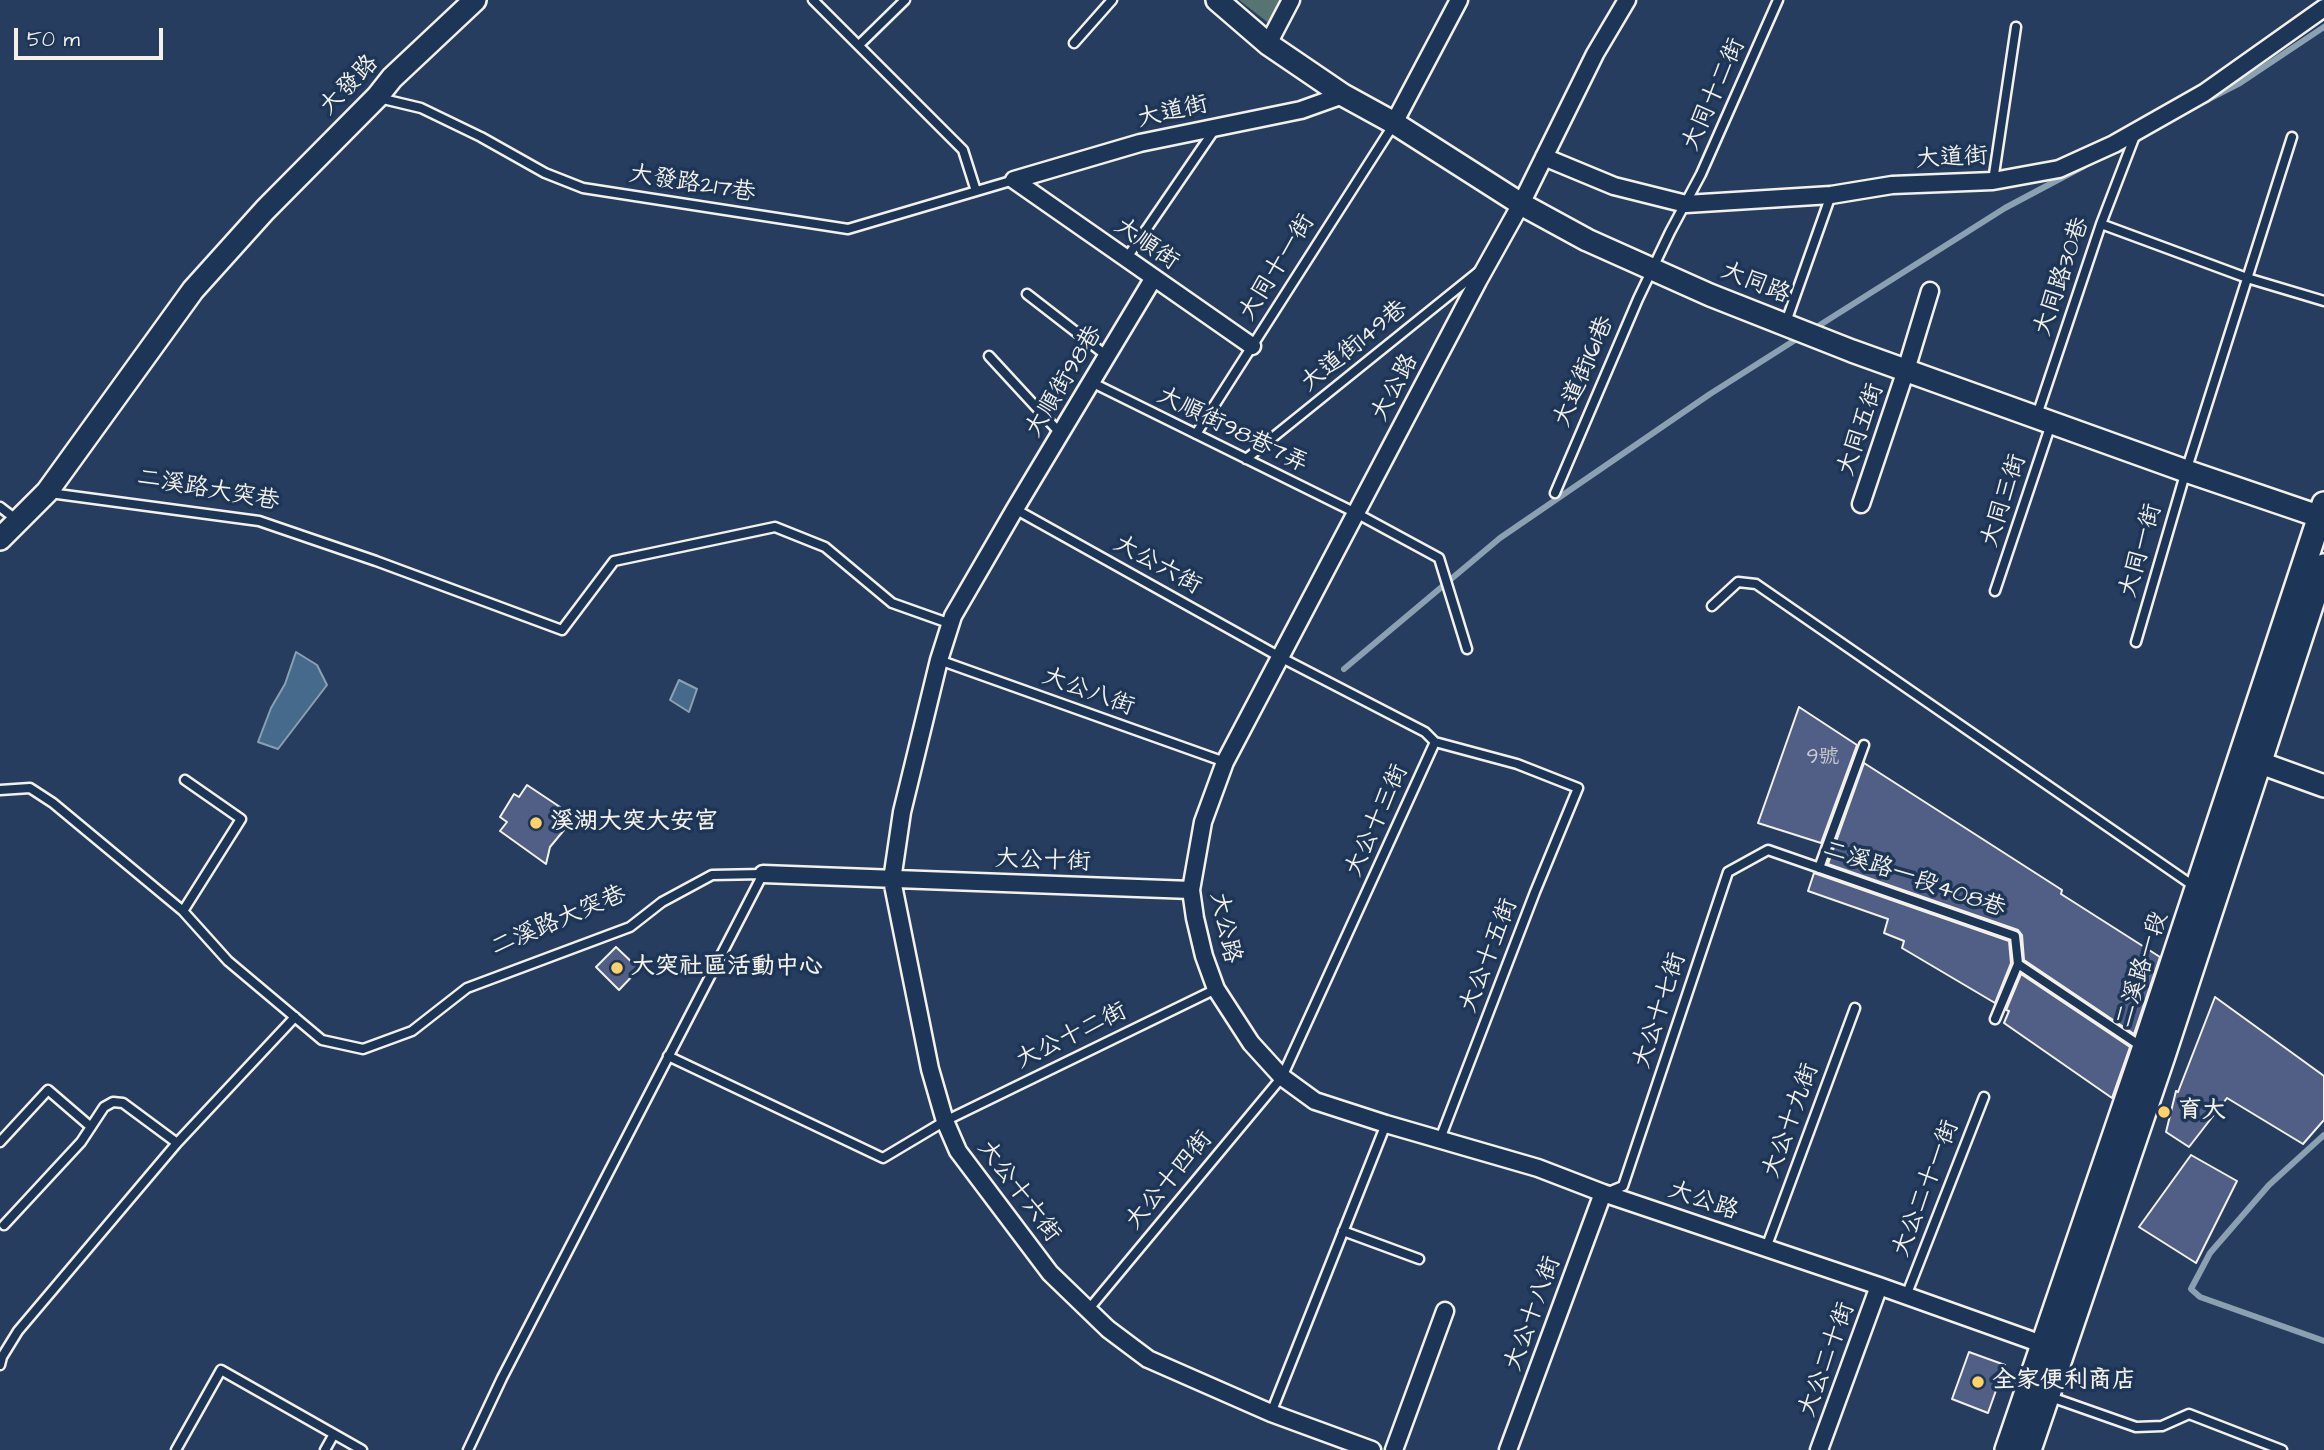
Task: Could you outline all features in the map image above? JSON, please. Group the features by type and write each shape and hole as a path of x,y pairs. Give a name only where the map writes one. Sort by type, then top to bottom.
{"main road":[{"name":"二溪路一段","path":"2007,1450 2052,1347 2154,1052 2251,760 2323,513"},
{"name":"二溪路一段","path":"2154,1052 2197,889 2251,760 2324,566"},
{"name":"二溪路一段","path":"2029,1450 2047,1396 2052,1347"}],"street":[{"name":"大發路","path":"47,492 193,290 265,210 377,97 392,78 475,0"},
{"name":"大同路","path":"1217,0 1268,44 1343,95 1394,123 1521,204 1587,240 1710,295 1906,370 2186,471 2323,513"},
{"path":"1268,44 1292,0"},
{"path":"1394,123 1459,0"},
{"name":"大公路","path":"1627,0 1595,54 1521,204 1225,762 1203,822 1191,890 1204,956 1216,989 1251,1043 1282,1077 1315,1101 1538,1168 1603,1194 2052,1347"},
{"name":"大道街","path":"1544,157 1614,186 1686,204 1831,195 1892,185 1993,181 2059,169 2114,144 2204,93 2324,8"},
{"name":"大道街","path":"1014,180 1140,144 1301,110 1343,95"},
{"name":"大順街","path":"1014,180 1252,346"},
{"name":"大順街98巷","path":"1015,509 1153,279"},
{"name":"大同五街","path":"1861,504 1930,291"},
{"path":"0,539 47,492"},
{"path":"892,880 902,812 939,660 953,616 1015,509"},
{"path":"2251,760 2324,786"},
{"name":"大公十街","path":"763,874 1191,890"},
{"name":"大公十六街","path":"892,880 930,1069 945,1121 958,1151 1050,1273 1108,1329 1148,1359 1271,1413 1372,1450"},
{"name":"大公十八街","path":"1508,1450 1603,1194"},
{"name":"大公二十街","path":"1819,1450 1879,1286"},
{"path":"1394,1450 1445,1311"}],"lane":[{"path":"813,0 963,150 976,191"},
{"path":"859,45 905,0"},
{"path":"1074,43 1112,0"},
{"name":"大同十二街","path":"1652,268 1686,204 1778,0"},
{"path":"1993,181 2016,27"},
{"name":"大發路217巷","path":"377,97 421,108 481,137 545,173 583,188 848,229 1014,180"},
{"name":"大同十一街","path":"1196,434 1394,123"},
{"path":"1126,259 1217,127"},
{"name":"大同路30巷","path":"2044,420 2101,224 2137,131"},
{"name":"大同一街","path":"2136,642 2186,471 2292,137"},
{"path":"1799,330 1831,195"},
{"path":"2101,224 2247,278 2324,301"},
{"name":"大道街149巷","path":"1246,459 1488,264"},
{"name":"大道街161巷","path":"1555,493 1652,268"},
{"path":"1027,294 1107,356"},
{"path":"989,356 1060,433"},
{"name":"大順街98巷7弄","path":"1091,382 1356,513 1439,558 1467,649"},
{"name":"大同三街","path":"1995,591 2044,420"},
{"name":"二溪路大突巷","path":"47,492 259,521 562,630 614,561 775,527 825,547 892,603 951,624"},
{"path":"0,507 18,521"},
{"name":"大公六街","path":"1015,509 1280,657"},
{"path":"1712,607 1738,582 1756,583 2197,889"},
{"name":"大公十三街","path":"1280,657 1425,733 1435,742 1282,1077"},
{"name":"大公八街","path":"939,660 1225,762"},
{"name":"大公十五街","path":"1435,742 1517,764 1578,788 1440,1139"},
{"path":"1819,868 1864,745"},
{"path":"183,911 241,819 185,780"},
{"name":"二溪路大突巷","path":"0,790 30,788 53,803 183,911 228,961 322,1041 363,1049 412,1031 467,988 630,927 662,902 712,875 763,874"},
{"name":"二溪路一段408巷","path":"1768,850 2015,936 2018,964"},
{"name":"大公十七街","path":"1603,1194 1623,1186 1728,872 1768,850"},
{"path":"468,1450 763,874"},
{"path":"1996,1019 2018,964 2154,1052"},
{"name":"大公十二街","path":"668,1056 883,1158 945,1121 1216,989"},
{"name":"大公十九街","path":"1766,1248 1855,1008"},
{"path":"0,1365 18,1331 177,1143 295,1017"},
{"name":"大公十四街","path":"1088,1310 1282,1077"},
{"path":"0,1142 48,1090 91,1127"},
{"name":"大公二十一街","path":"1906,1296 1984,1097"},
{"path":"4,1225 81,1142 104,1107 113,1102 123,1103 177,1143"},
{"path":"1271,1413 1386,1124"},
{"path":"1343,1231 1419,1259"},
{"path":"176,1450 221,1370 362,1450"},
{"path":"2047,1396 2136,1427 2162,1426 2189,1414 2282,1450"},
{"path":"325,1450 334,1434"}],"green space":[{"path":"1239,0 1285,0 1271,25"}],"water":[{"path":"296,652 317,665 327,685 278,749 258,742 271,708 285,684"},
{"path":"679,680 697,689 689,712 670,700"}],"building":[{"path":"1799,707 1857,745 1821,843 1758,823"},
{"path":"1864,763 2062,890 2061,894 2160,957 2134,1034 2024,960 2022,935 2018,930 1828,864"},
{"name":"溪湖大突大安宮","path":"527,785 560,807 556,815 569,824 550,847 546,864 500,831 507,822 500,817 514,794 519,797"},
{"path":"1814,873 2009,941 2011,963 1995,1003 1902,948 1904,941 1884,933 1888,919 1808,891"},
{"name":"大突社區活動中心","path":"616,947 639,969 619,990 596,967"},
{"path":"2021,974 2130,1047 2112,1098 2004,1023 2009,1011 2006,1010"},
{"path":"2215,997 2324,1076 2324,1120 2303,1144 2227,1098 2189,1147 2166,1132 2176,1091 2178,1092"},
{"path":"2191,1155 2237,1181 2196,1263 2139,1227"},
{"name":"全家便利商店","path":"1969,1352 2005,1365 1988,1413 1952,1399"}],"waterway":[{"path":"2205,101 2240,83 2324,27"},
{"path":"1812,330 2005,208 2084,166"},
{"path":"1344,669 1500,538 1710,394 1803,335"},
{"path":"2324,1135 2269,1185 2210,1253 2191,1289 2200,1297 2324,1341"}],"place":[{"name":"溪湖大突大安宮","path":"536,823"},
{"name":"大突社區活動中心","path":"617,968"},
{"name":"育大","path":"2164,1112"},
{"name":"全家便利商店","path":"1978,1382"}]}
